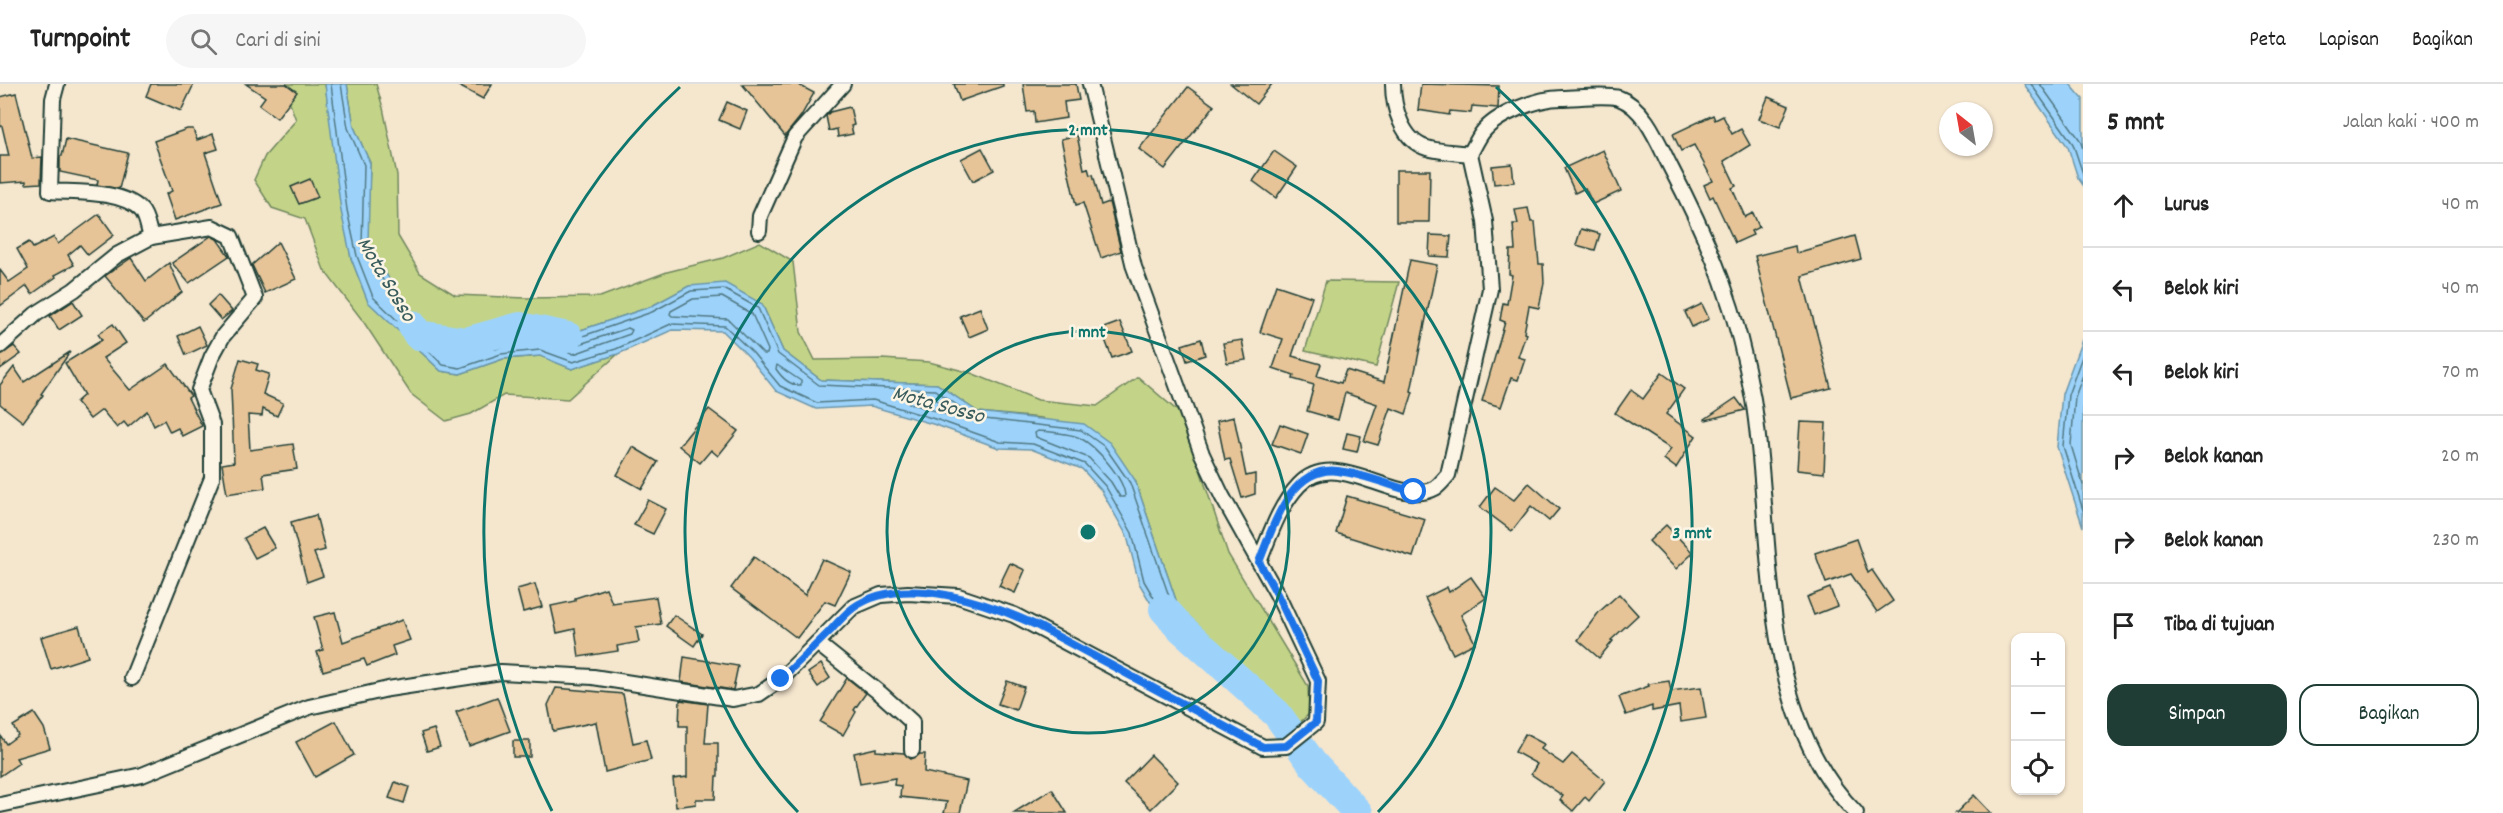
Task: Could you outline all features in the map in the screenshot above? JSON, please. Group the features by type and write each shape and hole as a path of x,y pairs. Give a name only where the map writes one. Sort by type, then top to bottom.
{"street":[{"path":"57,84 53,99 50,191 103,194 127,201 142,211 151,237"},
{"path":"759,231 760,216 795,137 843,84"},
{"path":"0,806 142,775 309,707 388,689 501,672 593,677 734,699 759,694 774,684 853,607 881,595 908,593 958,596 1014,615 1263,747 1286,746 1316,722 1318,681 1277,594 1222,496 1202,454 1134,267 1090,84"},
{"path":"1393,84 1393,98 1400,121 1410,137 1425,148 1470,154"},
{"path":"1259,562 1282,507 1300,483 1319,472 1337,471 1414,492 1434,488 1448,475 1490,289 1485,221 1470,154 1483,132 1499,119 1529,104 1556,98 1618,97 1647,122 1723,278 1740,332 1753,402 1778,635 1792,704 1807,743 1829,780 1856,813"},
{"path":"0,346 36,314 74,290 117,255 151,237 212,227 231,236 255,298 223,336 212,356 200,390 212,425 212,478 132,678"},
{"path":"818,643 912,722 912,750"}],"green space":[{"path":"283,84 325,84 351,258 368,301 441,371 460,374 503,359 541,356 572,369 618,354 568,399 504,395 471,414 446,421 411,394 363,321 324,270 305,219 272,208 254,180 265,156 296,120"},
{"path":"347,84 376,84 397,175 398,236 420,273 455,295 526,298 600,297 667,272 723,258 760,242 793,262 801,332 815,360 882,359 929,362 971,373 1038,400 1097,406 1138,377 1182,415 1228,554 1308,686 1309,714 1296,726 1253,675 1178,606 1135,480 1042,418 978,412 937,384 821,380 783,351 762,304 689,286 650,307 578,331 540,323 495,343 458,347 411,316 367,243 370,163 354,127"},
{"path":"1326,281 1399,282 1376,367 1305,351"}],"water":[{"path":"325,84 347,84 354,127 370,163 368,243 411,316 458,347 495,343 540,323 578,331 650,307 689,286 725,283 762,304 783,351 821,380 937,384 978,412 1084,424 1110,443 1135,480 1178,606 1201,659 1167,631 1139,583 1127,536 1101,490 1082,469 1031,449 999,448 936,425 871,406 816,409 776,391 749,357 723,331 672,330 618,354 572,369 540,356 503,359 460,374 441,371 368,302 351,258 341,211"},
{"path":"2024,84 2070,84 2083,99 2083,185 2078,178 2068,147"},
{"path":"2083,337 2083,527 2057,447 2062,394"}],"building":[{"path":"151,84 194,84 181,111 146,96"},
{"path":"246,84 286,84 297,92 277,118 259,105 265,97"},
{"path":"455,84 492,84 483,99"},
{"path":"742,84 797,84 814,93 801,116 785,136"},
{"path":"954,84 1003,84 1003,86 960,101"},
{"path":"1023,84 1076,84 1079,100 1064,102 1066,118 1035,123 1034,111 1027,112"},
{"path":"1231,84 1272,84 1256,104"},
{"path":"1421,84 1499,86 1498,108 1472,106 1471,113 1450,111 1449,115 1418,110"},
{"path":"1188,87 1214,106 1165,169 1139,149"},
{"path":"16,93 32,158 42,157 41,183 26,184 26,181 0,183 0,156 9,156 2,126 0,126 0,97"},
{"path":"1768,97 1789,106 1780,127 1759,119"},
{"path":"727,102 747,111 740,129 719,120"},
{"path":"850,107 854,125 851,126 853,134 838,137 837,129 829,131 826,116 830,112"},
{"path":"1713,115 1715,120 1723,116 1732,134 1741,129 1750,145 1724,161 1736,186 1732,188 1745,217 1753,213 1759,227 1751,231 1753,235 1735,243 1713,196 1710,198 1704,185 1713,181 1694,145 1681,151 1673,134"},
{"path":"193,129 197,140 213,134 218,149 205,153 222,203 175,220 166,194 172,191 154,141"},
{"path":"1077,135 1084,169 1088,168 1090,175 1093,174 1101,205 1109,202 1121,251 1101,258 1083,203 1076,205 1061,139"},
{"path":"66,139 128,153 119,189 97,185 98,180 60,172 60,156 62,156"},
{"path":"982,148 994,170 973,181 961,159"},
{"path":"1603,150 1621,191 1593,204 1585,188 1575,193 1564,168"},
{"path":"1274,151 1297,167 1276,198 1253,181"},
{"path":"1512,164 1514,182 1494,184 1492,166"},
{"path":"1396,170 1430,170 1429,222 1396,222"},
{"path":"310,179 318,197 299,204 291,187"},
{"path":"1528,208 1531,222 1535,222 1539,264 1543,264 1544,283 1539,308 1529,306 1524,333 1526,334 1518,357 1525,359 1518,380 1511,378 1501,407 1482,401 1505,322 1500,320 1503,303 1507,304 1512,275 1509,274 1510,250 1515,250 1513,224 1518,224 1515,210"},
{"path":"99,214 114,235 88,255 80,245 68,255 74,265 55,275 56,277 32,294 27,286 0,306 0,270 9,282 28,269 17,249 29,242 33,248 54,237 58,244"},
{"path":"1581,229 1600,234 1595,250 1576,245"},
{"path":"1430,235 1451,236 1449,257 1429,256"},
{"path":"211,236 217,239 229,256 189,283 172,263"},
{"path":"1855,236 1861,259 1802,276 1831,388 1791,398 1755,256 1795,246 1796,253"},
{"path":"278,242 296,279 265,293 252,265"},
{"path":"131,258 146,281 169,263 182,292 144,323 105,276"},
{"path":"1410,260 1437,265 1411,391 1413,392 1406,414 1391,408 1378,445 1364,441 1377,404 1345,393 1338,420 1307,411 1314,385 1293,379 1294,375 1273,368 1283,339 1260,332 1276,285 1312,297 1292,356 1321,364 1317,376 1341,383 1346,370 1384,382"},
{"path":"218,295 232,311 221,320 208,305"},
{"path":"73,301 82,315 59,330 50,316"},
{"path":"1702,304 1709,319 1692,327 1685,312"},
{"path":"980,308 988,329 969,337 960,316"},
{"path":"1120,322 1132,351 1112,358 1101,329"},
{"path":"113,324 126,343 103,358 130,390 168,364 191,396 188,398 202,426 182,436 178,428 170,432 164,420 154,426 147,411 128,427 124,422 117,428 102,410 90,419 76,402 84,395 65,363 102,340 98,334"},
{"path":"198,326 207,345 186,355 178,336"},
{"path":"1201,339 1205,355 1187,361 1182,345"},
{"path":"1242,340 1246,360 1227,363 1223,343"},
{"path":"14,346 21,354 0,369 0,355"},
{"path":"70,352 23,422 0,404 0,385 14,367 24,382"},
{"path":"240,359 258,364 256,370 269,374 263,394 283,403 277,416 263,409 262,416 248,415 250,450 293,444 297,469 263,474 265,488 227,494 222,464 234,462 231,389"},
{"path":"1662,373 1684,389 1666,414 1696,436 1676,468 1664,459 1671,449 1615,413 1631,390 1643,399"},
{"path":"1736,398 1745,410 1705,419"},
{"path":"709,409 738,431 718,456 711,450 700,463 679,446"},
{"path":"1234,417 1246,476 1255,474 1255,494 1242,498 1230,459 1225,460 1217,421"},
{"path":"1800,422 1826,423 1824,473 1797,470"},
{"path":"1280,424 1308,434 1301,454 1272,444"},
{"path":"1347,433 1361,436 1357,452 1343,449"},
{"path":"633,447 658,462 642,489 617,475"},
{"path":"1529,483 1559,509 1549,521 1531,506 1512,531 1480,507 1495,487 1514,500"},
{"path":"1347,496 1425,519 1413,557 1336,533"},
{"path":"648,500 666,509 653,534 634,525"},
{"path":"316,515 325,550 314,553 323,576 307,582 291,522"},
{"path":"1666,525 1693,553 1676,569 1649,541"},
{"path":"263,528 275,548 255,558 244,538"},
{"path":"1856,539 1868,573 1872,570 1893,601 1877,612 1851,574 1826,583 1815,553"},
{"path":"754,557 805,595 822,559 851,572 835,605 825,601 797,638 731,588"},
{"path":"1010,563 1025,570 1015,593 999,586"},
{"path":"1471,577 1486,598 1461,615 1475,643 1453,654 1425,598 1447,587 1449,592"},
{"path":"535,584 542,607 523,612 517,589"},
{"path":"606,588 612,603 656,597 661,624 636,627 639,642 617,646 618,651 579,657 575,629 557,633 551,606 575,601 575,598"},
{"path":"1830,588 1837,606 1814,615 1807,597"},
{"path":"1619,594 1638,615 1611,640 1613,641 1599,658 1578,640 1599,612"},
{"path":"335,612 343,642 402,620 410,640 392,646 395,655 367,666 364,659 323,671 317,652 323,650 314,617"},
{"path":"674,615 702,634 694,646 666,626"},
{"path":"79,626 88,657 51,669 41,637"},
{"path":"684,657 738,666 733,690 681,682"},
{"path":"821,664 830,678 818,687 808,673"},
{"path":"847,678 866,693 854,710 856,712 843,735 820,722"},
{"path":"1007,681 1024,687 1016,710 998,704"},
{"path":"1669,681 1671,691 1701,687 1706,718 1681,722 1679,706 1652,711 1652,706 1626,715 1619,697 1649,686 1648,684"},
{"path":"556,688 623,694 633,743 646,740 651,760 605,772 596,722 553,731 548,705"},
{"path":"497,697 510,731 469,746 456,712"},
{"path":"680,700 708,704 705,743 718,743 718,776 716,776 715,799 696,799 696,804 676,807 673,779 687,777 687,726 679,726"},
{"path":"34,713 44,728 50,748 16,758 19,763 0,776 0,735 6,744 18,735 13,726"},
{"path":"336,721 354,755 315,777 296,742"},
{"path":"434,729 440,747 427,751 421,733"},
{"path":"1525,734 1544,744 1541,749 1563,764 1572,754 1605,781 1589,801 1585,797 1573,811 1560,800 1563,796 1531,774 1537,764 1515,752"},
{"path":"513,741 530,741 530,757 513,757"},
{"path":"876,748 876,751 904,753 911,759 925,754 924,772 967,781 960,813 944,813 947,802 900,797 901,786 894,785 895,778 860,784 854,753"},
{"path":"1151,755 1178,782 1151,809 1124,783"},
{"path":"395,782 409,787 404,803 389,798"},
{"path":"1052,789 1067,813 1013,813"},
{"path":"1974,795 1991,813 1956,813"}],"waterway":[{"name":"Mota Sosso","path":"412,325 418,335 466,342 520,327 568,337"},
{"name":"Mota Sosso","path":"1164,609 1181,628 1277,714 1312,763 1358,813"}],"route":[{"path":"781,679 853,607 881,595 908,593 958,596 1014,615 1038,626 1263,747 1286,746 1316,722 1318,681 1291,622 1259,562 1282,507 1300,483 1319,472 1337,471 1414,492"}]}
